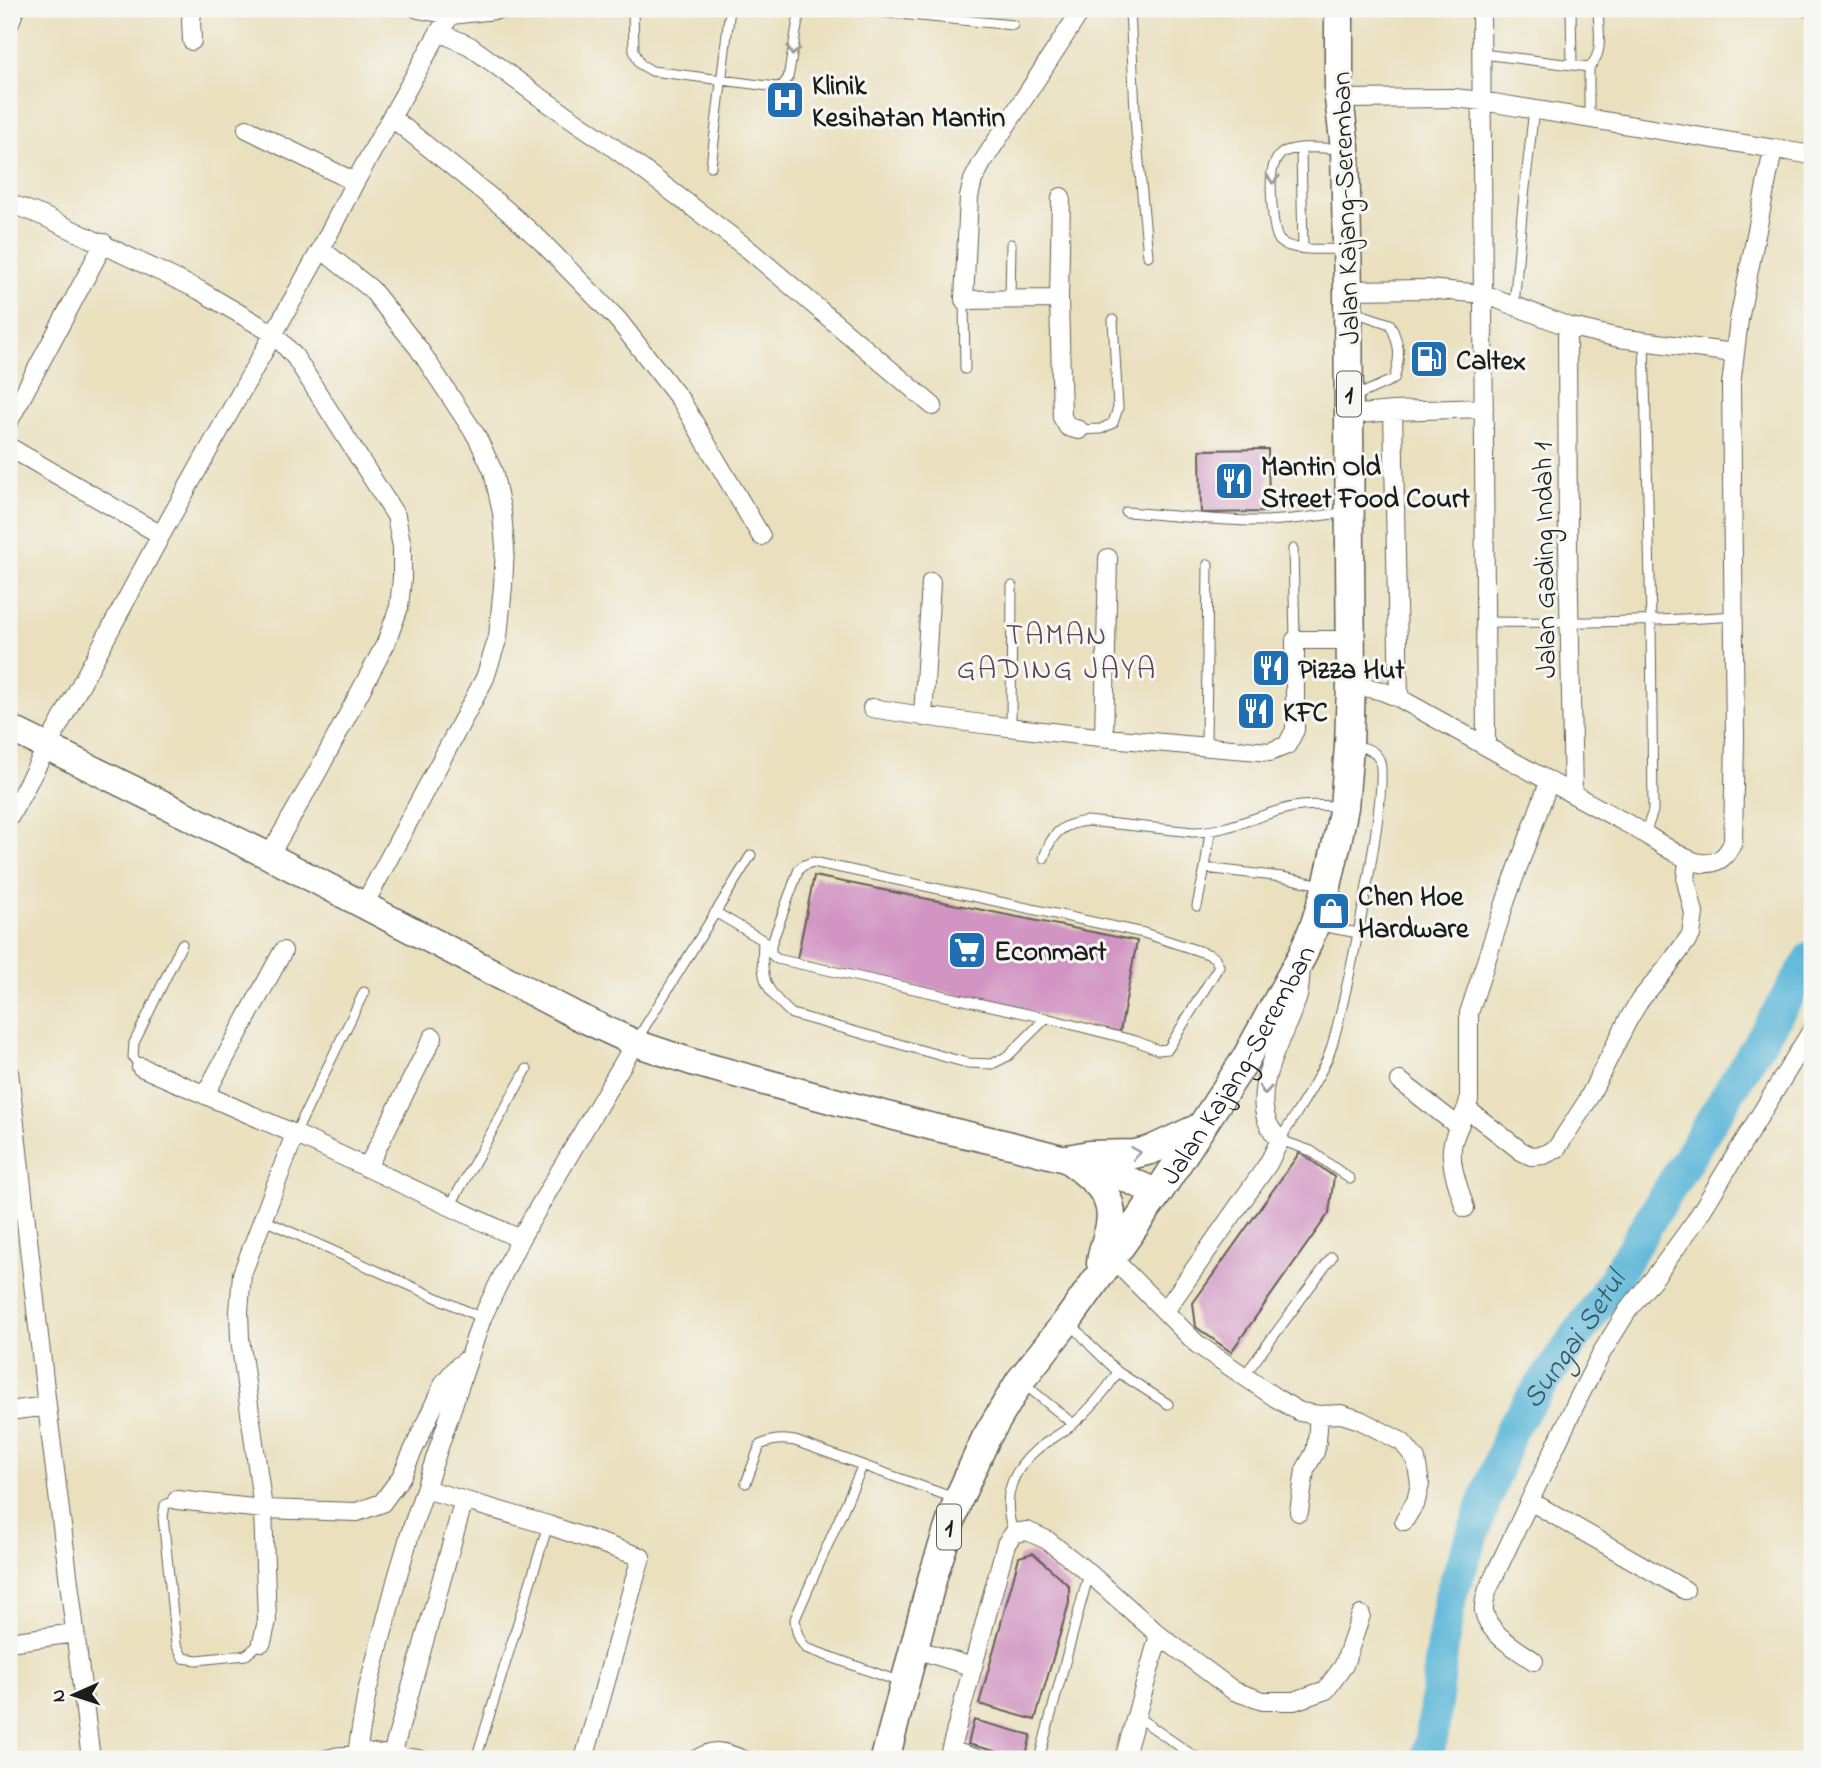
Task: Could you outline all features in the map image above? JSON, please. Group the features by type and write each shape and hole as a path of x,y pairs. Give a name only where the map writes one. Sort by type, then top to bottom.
{"main road":[{"name":"Jalan Kajang-Seremban","path":"885,1759 933,1576 958,1500 986,1438 1020,1381 1068,1320 1158,1193 1245,1060 1303,954 1327,886 1344,807 1351,684 1345,148 1348,99 1339,9"},
{"path":"1348,99 1357,9"},
{"path":"9,728 269,856 553,1004 635,1042 695,1063 834,1101 1104,1169 1158,1193"},
{"path":"1068,1159 1089,1155 1135,1154 1151,1150 1201,1127"},
{"path":"1068,1159 1100,1185 1106,1194 1111,1209 1111,1224 1102,1255 1106,1266"}],"street":[{"path":"9,25 15,9"},
{"path":"192,41 193,9"},
{"path":"418,9 451,15 503,9"},
{"path":"1059,299 964,300 968,197 972,180 1082,9"},
{"path":"1481,9 1486,746"},
{"path":"9,818 321,249 355,182 451,15"},
{"path":"439,32 470,46 610,145 748,249 933,406"},
{"path":"1348,99 1454,98 1482,101 1812,156"},
{"path":"391,117 541,241 618,320 682,402 761,536"},
{"path":"247,129 355,182"},
{"path":"1351,684 1399,698 1689,860 1715,863 1728,854 1734,842 1735,737 1731,385 1734,353 1773,150"},
{"path":"1060,197 1062,417 1068,427 1079,430"},
{"path":"9,203 104,243 199,289 274,334 295,357 396,516 402,547 402,578 399,607 386,643 269,856"},
{"path":"9,421 104,243"},
{"path":"321,249 371,289 419,349 477,437 493,471 502,513 505,547 498,637 485,678 364,905"},
{"path":"1348,300 1427,289 1484,294 1567,326 1619,338 1734,353"},
{"name":"Jalan Gading Indah 1","path":"1567,326 1573,794"},
{"path":"1349,407 1394,411 1484,408"},
{"path":"1394,411 1399,698"},
{"path":"9,447 162,535"},
{"path":"1104,737 1108,558"},
{"path":"923,717 931,582"},
{"path":"872,708 1011,727 1270,752 1287,745 1295,730 1295,640 1351,640"},
{"path":"1465,1208 1453,1168 1452,1145 1469,1100 1469,1013 1549,782"},
{"path":"1467,1109 1531,1156 1544,1155 1556,1149 1586,1103 1640,1000 1667,969 1691,934 1694,913 1686,881 1689,860"},
{"path":"205,1094 283,951"},
{"path":"1165,1311 1268,1164 1280,1140 1272,1133 1266,1117 1266,1076 1298,995 1303,954"},
{"path":"1534,1661 1503,1639 1488,1624 1483,1608 1488,1589 1602,1352 1628,1310 1696,1220 1812,1030"},
{"path":"367,1168 433,1037"},
{"path":"418,1759 392,1755 357,1755 367,1692 397,1578 482,1318 520,1239 635,1042"},
{"path":"141,1067 295,1134 520,1239"},
{"path":"9,1072 91,1759"},
{"path":"1400,1081 1458,1126"},
{"path":"262,1642 267,1621 263,1509 240,1339 239,1311 242,1274 295,1134"},
{"path":"1106,1266 1165,1311 1197,1344 1300,1412 1340,1414 1360,1420 1402,1442 1416,1459 1420,1483 1416,1501 1404,1521"},
{"path":"177,1500 263,1509 357,1511 382,1503 401,1477 444,1383 457,1367 468,1359"},
{"path":"9,1410 47,1406"},
{"path":"1299,1512 1305,1470 1315,1452 1320,1415"},
{"path":"425,1489 548,1525 641,1557 584,1759"},
{"path":"392,1755 464,1500"},
{"path":"1530,1502 1685,1590"},
{"path":"950,1753 1006,1544 1014,1533 1027,1531 1046,1540 1089,1573 1159,1635 1234,1691 1263,1700 1294,1701 1326,1690 1344,1665 1361,1615"},
{"path":"9,1642 75,1633"},
{"path":"1124,1759 1159,1635"},
{"path":"915,1649 973,1667"}],"lane":[{"path":"633,9 634,51 640,64 652,71 776,87 783,85 788,78 800,9"},
{"path":"848,9 930,13 1013,25"},
{"path":"1130,9 1136,131 1148,256"},
{"path":"1571,9 1572,65"},
{"path":"1482,54 1589,67 1599,53 1598,9"},
{"path":"1804,9 1812,16"},
{"path":"711,166 729,17"},
{"path":"1588,119 1589,67"},
{"path":"1514,306 1534,109"},
{"path":"1345,148 1284,152 1275,160 1272,174 1274,230 1278,240 1286,246 1347,249"},
{"path":"1301,149 1303,248"},
{"path":"1010,299 1011,244"},
{"path":"964,300 965,369"},
{"path":"1348,300 1390,324 1398,342 1398,367 1394,379 1349,407"},
{"path":"1079,430 1101,429 1113,423 1118,408 1113,320"},
{"path":"1644,341 1653,811 1645,834"},
{"path":"1126,512 1265,521 1350,512"},
{"path":"1293,549 1295,640"},
{"path":"1206,747 1208,564"},
{"path":"1011,727 1012,586"},
{"path":"1485,622 1570,623 1734,616"},
{"path":"1349,746 1367,747 1379,759 1381,778 1372,860 1358,933 1328,1056 1280,1140 1311,1151 1350,1179"},
{"path":"1044,858 1049,842 1061,828 1074,822 1210,832 1294,807 1344,807"},
{"path":"1197,906 1210,832"},
{"path":"635,1042 751,855"},
{"path":"715,912 767,943 771,954 777,959 1046,1018 1136,1041 1163,1051 1168,1049 1219,966 1208,954 1144,933 813,862 799,869 767,943 762,964 764,981 780,1004 792,1014 967,1063 992,1064 1008,1056 1046,1018"},
{"path":"1205,868 1282,877 1327,886"},
{"path":"1315,925 1358,933"},
{"path":"141,1067 133,1057 134,1043 182,944"},
{"path":"295,1134 364,992"},
{"path":"450,1206 527,1069"},
{"path":"262,1220 482,1318"},
{"path":"1244,1376 1332,1256"},
{"path":"1068,1320 1118,1372 1168,1404"},
{"path":"1014,1533 1007,1511 1008,1495 1023,1464 1098,1400 1118,1372"},
{"path":"1020,1381 1073,1424"},
{"path":"746,1483 760,1445 779,1439 795,1441 958,1500"},
{"path":"862,1467 795,1619 796,1632 806,1648 904,1684"},
{"path":"177,1500 165,1505 163,1517 176,1644 183,1658 197,1660 246,1656 262,1642"},
{"path":"476,1759 548,1525"},
{"path":"1039,1759 1089,1573"},
{"path":"1136,1716 1198,1759"},
{"path":"689,1759 701,1750 717,1746 754,1759"},
{"path":"310,1759 336,1752 357,1755"},
{"path":"950,1753 992,1759"}],"building":[{"name":"Mantin Old Street Food Court","path":"1268,449 1269,512 1201,513 1200,450"},
{"name":"Econmart","path":"814,876 1137,941 1120,1032 797,959"},
{"path":"1300,1152 1334,1177 1329,1213 1231,1352 1196,1327 1193,1303"},
{"path":"1033,1553 1069,1586 1069,1603 1035,1720 979,1704 1019,1557"},
{"path":"974,1720 1031,1735 1025,1759 968,1744"}],"waterway":[{"name":"Sungai Setul","path":"1426,1759 1432,1736 1451,1594 1512,1427 1594,1311 1812,957"}],"place":[{"name":"Klinik Kesihatan Mantin","path":"785,100"},
{"name":"Caltex","path":"1429,359"},
{"name":"Mantin Old Street Food Court","path":"1234,481"},
{"name":"Pizza Hut","path":"1271,668"},
{"name":"KFC","path":"1256,711"},
{"name":"Chen Hoe Hardware","path":"1331,911"},
{"name":"Econmart","path":"967,950"}],"district":[{"name":"TAMAN GADING JAYA","path":"1057,651"}]}
